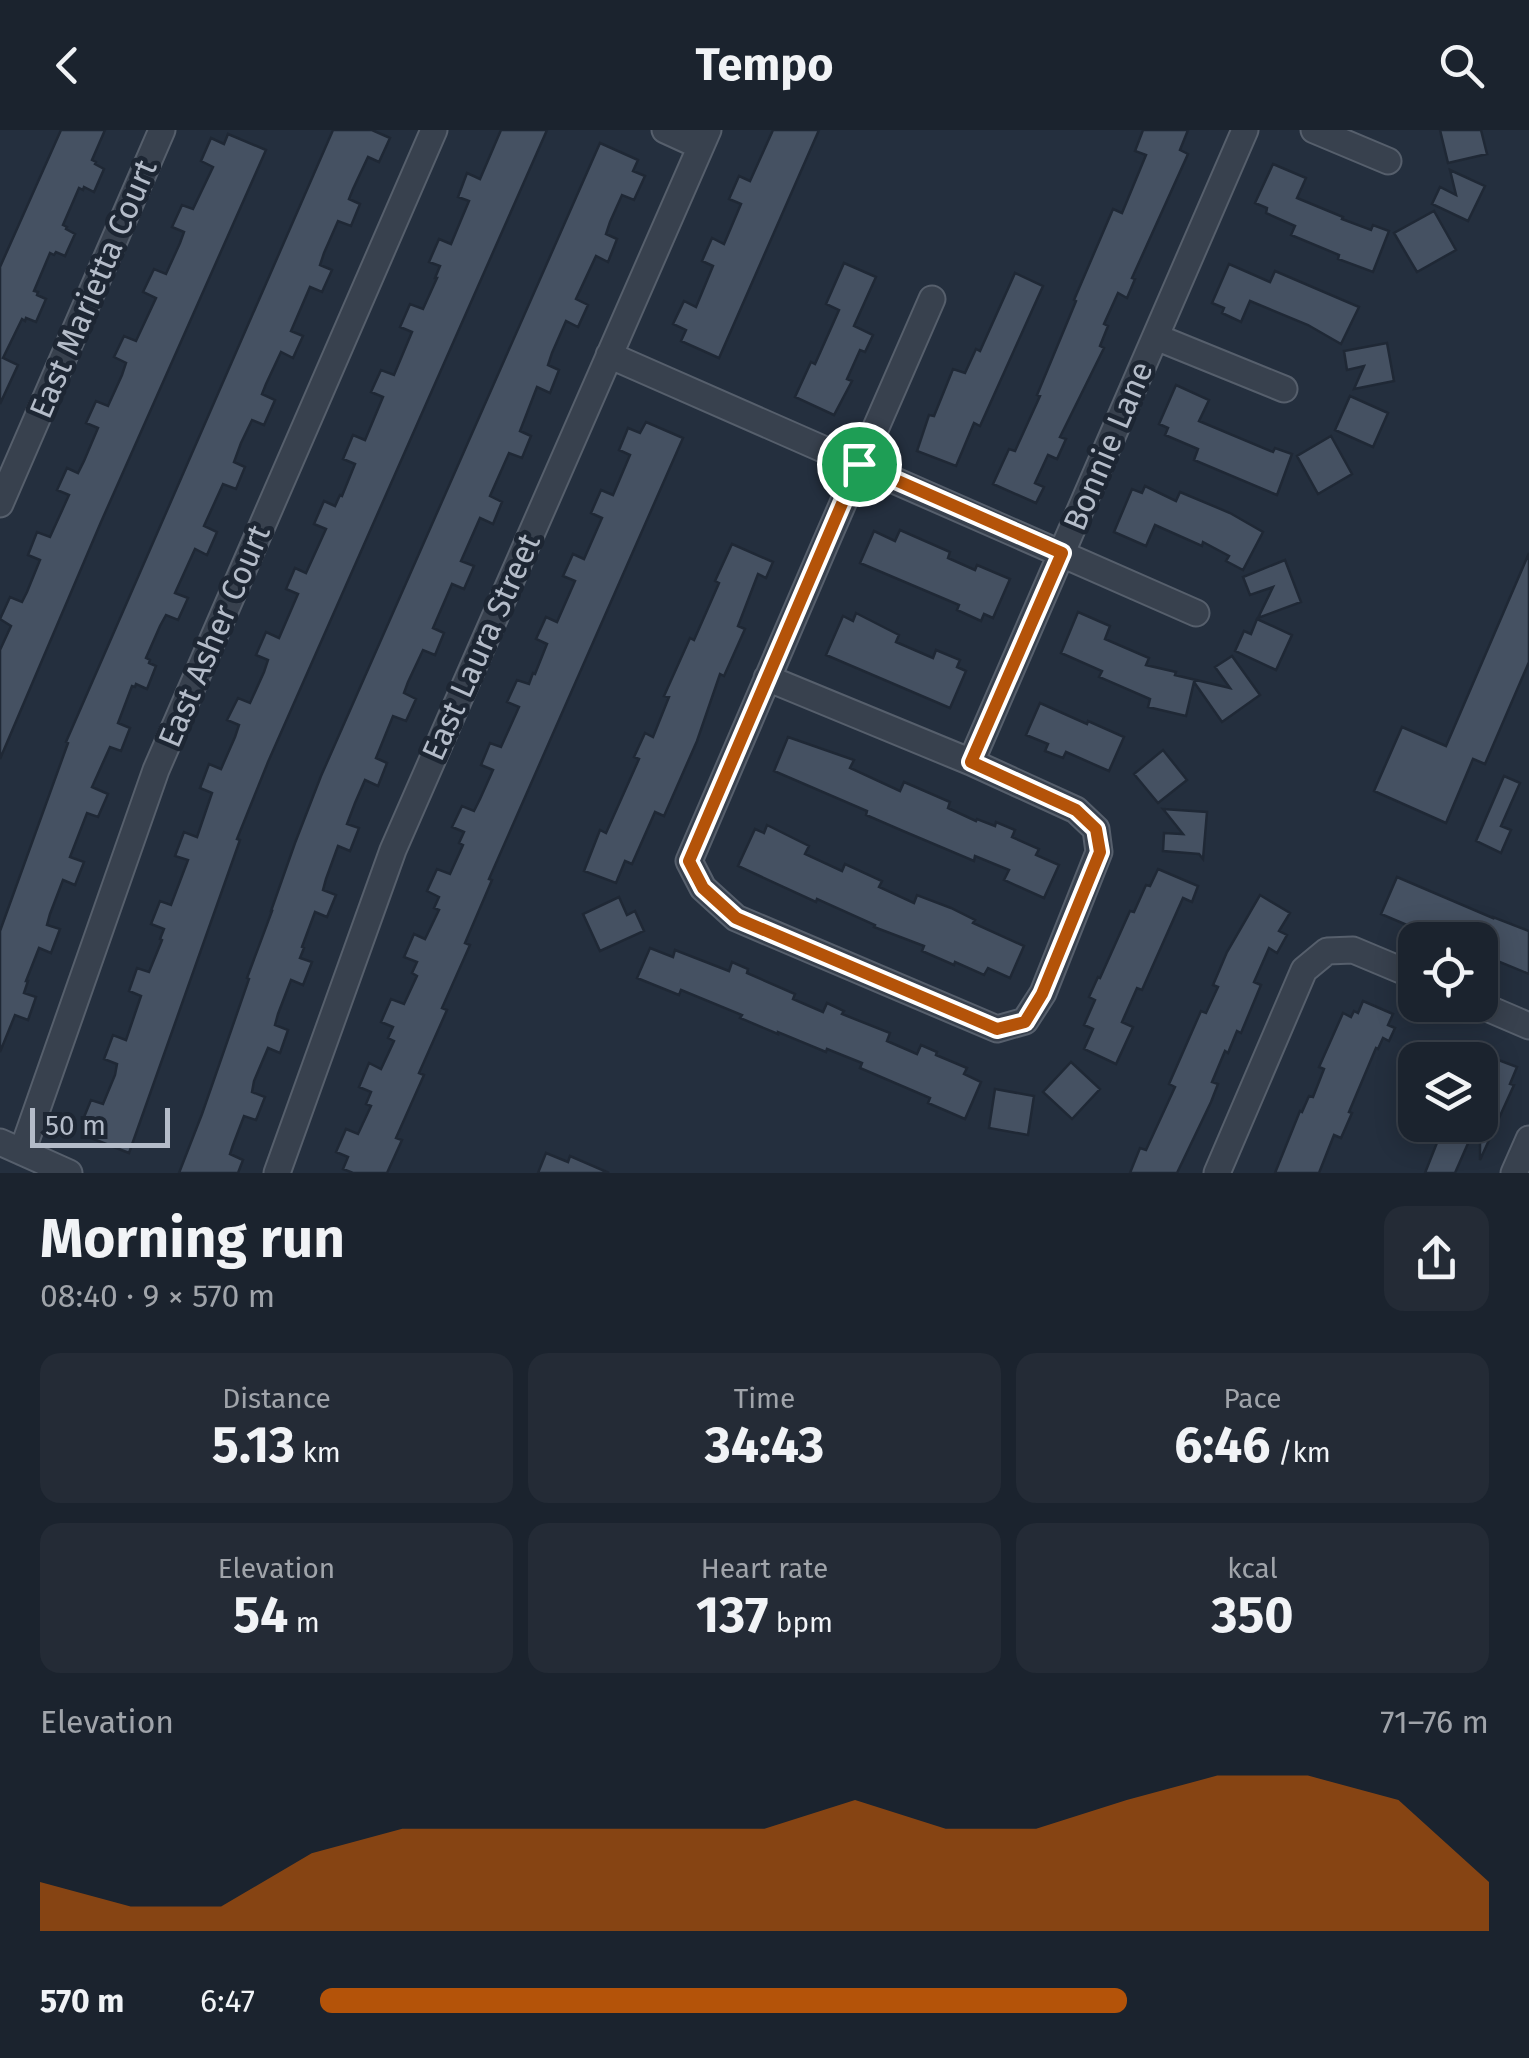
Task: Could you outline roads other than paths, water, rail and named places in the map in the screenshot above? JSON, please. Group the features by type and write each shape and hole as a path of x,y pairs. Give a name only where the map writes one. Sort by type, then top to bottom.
{"street":[{"name":"East Marietta Court","path":"0,504 162,130"},
{"name":"East Asher Court","path":"11,1147 156,770 434,130"},
{"path":"665,130 704,138"},
{"name":"Bonnie Lane","path":"971,762 1246,130"},
{"path":"1314,130 1388,160"},
{"name":"East Laura Street","path":"277,1173 392,850 704,138"},
{"path":"768,678 1076,810 1096,829 1100,852 1042,994 1025,1022 997,1029 736,918 703,888 689,861 859,464 932,299"},
{"path":"1156,336 1284,389"},
{"path":"609,355 1196,613"},
{"path":"1217,1173 1304,970 1327,950 1353,950 1398,969"},
{"path":"1498,1012 1529,1026"},
{"path":"1514,1173 1529,1139"},
{"path":"11,1147 69,1173"}]}
